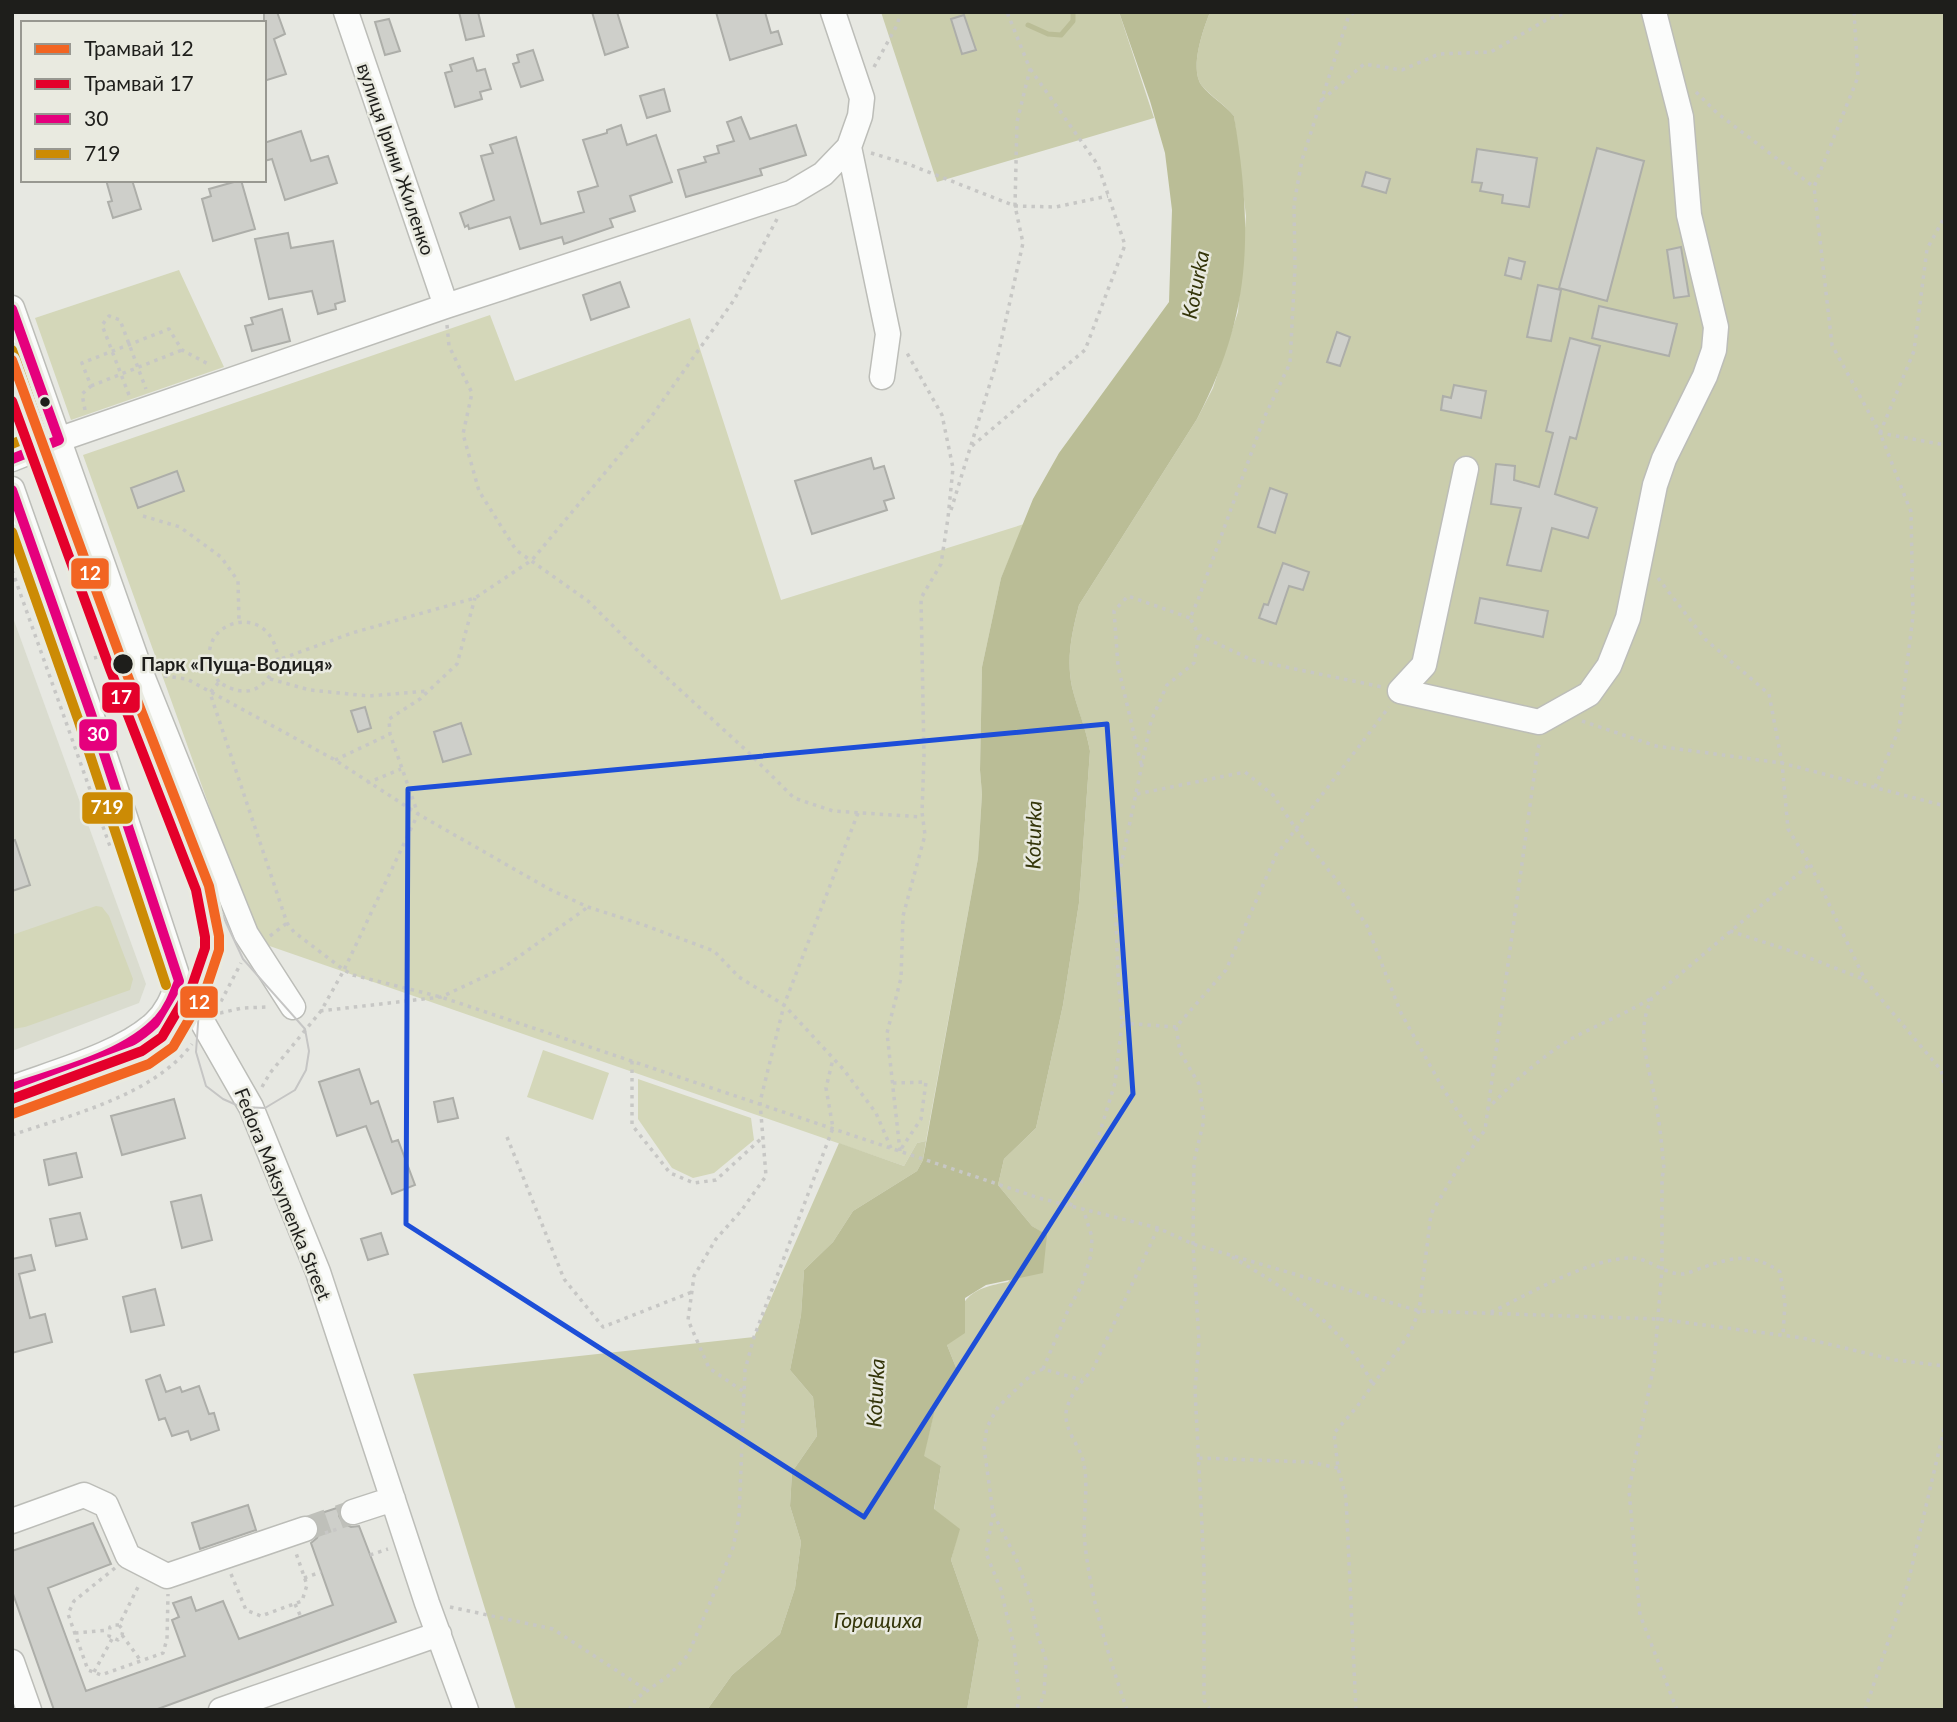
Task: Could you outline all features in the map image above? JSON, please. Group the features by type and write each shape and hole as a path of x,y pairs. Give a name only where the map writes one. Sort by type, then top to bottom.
{"street":[{"name":"вулиця Ірини Жиленко","path":"346,12 446,306"},
{"path":"12,459 144,410 446,306 791,193 823,174 849,147 861,107 833,12"},
{"path":"1400,691 1539,722 1589,694 1609,666 1628,618 1655,485 1664,459 1705,376 1714,350 1716,327 1689,215 1681,117 1654,12"},
{"path":"849,147 888,334 883,377"},
{"path":"12,308 143,678 246,934 293,1007"},
{"path":"1400,691 1424,665 1466,469"},
{"name":"Fedora Maksymenka Street","path":"12,489 92,714 179,981 251,1107 317,1272 427,1603 466,1710"},
{"path":"12,1088 115,1050 155,1024 170,1004 179,981"},
{"path":"12,1521 84,1495 106,1505 128,1556 167,1576 299,1537"},
{"path":"353,1512 393,1499"},
{"path":"221,1710 439,1634"},
{"path":"12,1662 29,1710"}],"path":[{"path":"861,107 873,69 897,25 901,12"},
{"path":"971,447 1085,350 1125,245 1098,165 1030,69 1007,12"},
{"path":"1189,618 1198,600 1264,418 1290,363 1295,268 1294,204 1302,160 1348,18 1354,12"},
{"path":"1320,102 1364,64 1402,70 1439,54 1491,52 1546,20 1567,12"},
{"path":"1854,12 1858,77 1814,187 1832,345 1880,433 1911,512 1913,616 1899,729 1875,788"},
{"path":"1669,66 1717,113 1814,187"},
{"path":"948,518 996,364 1023,243 1015,206 1017,122 1030,69"},
{"path":"849,147 908,164 1015,206 1056,207 1108,195"},
{"path":"278,660 352,633 475,598 531,560 649,420 734,300 791,193"},
{"path":"1880,433 1914,351 1927,249 1945,216"},
{"path":"446,306 449,346 472,393 463,434 479,491 516,550 588,601 794,798 833,811 923,817"},
{"path":"109,316 120,320 138,367 144,410 121,374 112,351 103,325 109,316"},
{"path":"91,386 82,362 169,329 182,350 211,366"},
{"path":"888,334 911,357 942,415 953,468 941,564 921,598 925,835 904,916 901,978 887,1033 900,1151"},
{"path":"87,416 82,394 91,386 182,350"},
{"path":"1880,433 1945,445"},
{"path":"144,516 180,527 222,557 238,581 239,621"},
{"path":"1641,555 1705,639 1769,694 1782,763 1788,829 1810,864 1865,980 1941,1070 1945,1088"},
{"path":"12,570 113,855"},
{"path":"1142,769 1118,666 1114,611 1128,596 1189,618 1199,635 1252,660 1400,691 1276,855 1226,970 1176,1027"},
{"path":"251,1107 270,1073 321,1011 344,970 418,814 390,734 390,719 429,691 457,664 475,598"},
{"path":"239,621 263,627 277,645 278,660 270,679 258,688 242,692 219,682 210,669 208,658 209,648 223,627 239,621"},
{"path":"1070,1206 1091,1161 1115,1083 1122,1023 1115,894 1151,721 1167,685 1194,663 1199,635"},
{"path":"143,678 160,676 187,679 335,760 418,814 549,889 588,907 714,951 739,977 784,1006 834,1059 876,1113 891,1148"},
{"path":"270,679 310,690 369,696 429,691"},
{"path":"211,693 219,682"},
{"path":"211,693 287,923 294,932 344,970 442,997 1007,1187 1158,1228 1193,1244 1419,1311 1658,1320 1803,1338 1895,1360 1945,1366"},
{"path":"1356,1709 1346,1498 1338,1468 1334,1433 1410,1333 1419,1311 1431,1214 1485,1130 1538,748 1554,712"},
{"path":"1593,725 1656,746 1782,763 1945,806"},
{"path":"335,760 390,734"},
{"path":"367,782 402,769"},
{"path":"1137,794 1245,772 1273,795 1367,926 1401,1013 1442,1087 1477,1141"},
{"path":"744,1392 709,1368 688,1320 694,1276 716,1239 741,1211 766,1176 760,1102 784,1006 858,813"},
{"path":"1487,1111 1504,1090 1570,1040 1652,998 1810,864"},
{"path":"287,923 243,959 214,1014 242,1007 293,1007 302,1013 442,997 503,968 588,907"},
{"path":"1730,931 1797,953 1865,980"},
{"path":"1652,998 1643,1015 1644,1049 1657,1105 1664,1169 1662,1269 1654,1365 1629,1490 1640,1615 1677,1710"},
{"path":"1122,1023 1176,1027"},
{"path":"12,1135 104,1102 150,1081 188,1050 205,1027"},
{"path":"1176,1027 1180,1052 1199,1084 1204,1120 1194,1161 1193,1244 1199,1342 1195,1389 1204,1567 1204,1710"},
{"path":"629,1710 637,1698 667,1676 688,1655 733,1548 738,1517 745,1370 754,1337 833,1128 826,1088 834,1059"},
{"path":"632,1060 632,1125 670,1172 694,1183 716,1180 762,1138"},
{"path":"893,1083 926,1082 921,1119 900,1151"},
{"path":"508,1137 564,1279 603,1327 692,1292"},
{"path":"1043,1369 1081,1287 1091,1255 1092,1237 1083,1209"},
{"path":"1127,1710 1111,1662 1089,1572 1083,1518 1084,1463 1067,1422 1066,1411 1083,1380 1093,1369 1158,1228"},
{"path":"1227,1254 1267,1277 1325,1320 1362,1364 1372,1384"},
{"path":"1490,1313 1576,1272 1613,1261 1634,1258 1683,1274 1735,1257 1766,1262 1780,1272 1785,1303 1783,1335"},
{"path":"1017,1710 1019,1697 1014,1646 1000,1590 986,1553 993,1513 984,1447 987,1427 998,1407 1033,1373 1043,1369 1083,1380"},
{"path":"1865,1710 1908,1583 1945,1425"},
{"path":"1199,1458 1308,1462 1338,1468"},
{"path":"993,1513 1016,1558 1030,1598 1046,1660 1044,1694 1038,1710"},
{"path":"229,1568 246,1609 261,1616 302,1601 307,1585 299,1537"},
{"path":"122,1562 74,1601 68,1614 88,1670 101,1675 163,1653 167,1639 168,1585"},
{"path":"304,1578 321,1572"},
{"path":"119,1625 140,1584"},
{"path":"427,1603 472,1610 553,1629 648,1691"},
{"path":"295,1604 301,1616"},
{"path":"75,1633 109,1630 114,1625 119,1625"},
{"path":"119,1625 122,1635 141,1661"},
{"path":"109,1630 112,1639 118,1640 122,1635"},
{"path":"94,1672 112,1639"},
{"path":"1204,1700 1210,1710"}],"highlighted area":[{"path":"1107,724 1133,1094 864,1517 406,1224 408,789"}],"shaded area":[{"path":"881,12 1119,12 1154,118 937,182"},
{"path":"1210,12 1945,12 1945,1710 967,1710 979,1640 951,1560 959,1529 934,1510 941,1466 923,1457 938,1397 957,1370 947,1345 961,1309 972,1294 980,1289 1008,1282 1046,1235 1032,1226 998,1185 1004,1159 1036,1128 1063,1005 1079,903 1090,751 1070,676 1071,645 1079,605 1197,419 1213,388 1238,312 1246,216 1234,116 1202,86 1197,70 1198,49"},
{"path":"179,270 224,367 71,420 35,318"},
{"name":"Парк «Пуща-Водиця»","path":"490,315 515,381 690,318 781,600 1024,524 1001,578 982,667 982,794 978,858 926,1141 917,1143 904,1166 258,942 83,455"},
{"path":"12,615 146,984 139,1003 12,1051"},
{"path":"96,906 102,907 109,916 133,979 130,990 25,1027 12,1029 12,935"},
{"path":"543,1050 609,1073 593,1120 527,1097"},
{"path":"638,1079 751,1118 754,1140 714,1173 693,1178 672,1168 638,1119"},
{"path":"926,1141 923,1160 917,1171 853,1211 833,1242 804,1270 801,1315 790,1370 813,1397 817,1436 792,1472 790,1506 801,1542 795,1588 780,1634 732,1675 707,1710 516,1710 413,1374 754,1337 839,1143 904,1166 917,1143"}],"water":[{"name":"Горащиха","path":"1119,12 1210,12 1198,49 1198,79 1234,116 1244,197 1243,271 1229,343 1197,419 1079,605 1072,635 1070,676 1090,751 1079,903 1063,1005 1036,1128 1004,1159 998,1185 1032,1226 1047,1235 1043,1273 986,1285 965,1298 965,1333 947,1345 957,1370 938,1397 924,1456 941,1466 934,1509 960,1529 951,1560 979,1640 967,1710 707,1710 732,1675 780,1634 795,1588 801,1542 790,1506 792,1472 817,1436 813,1397 790,1370 801,1315 804,1270 833,1242 853,1211 917,1171 923,1160 978,858 982,794 982,667 1001,578 1033,499 1059,453 1169,302 1172,210 1165,153"}],"building":[{"path":"264,12 277,12 285,34 274,39 286,74 266,80 266,21"},
{"path":"459,12 478,12 484,36 466,40"},
{"path":"592,12 617,12 628,47 605,55"},
{"path":"716,12 765,12 771,33 778,31 782,44 730,60"},
{"path":"964,15 976,50 962,54 951,19"},
{"path":"389,19 400,51 385,55 375,22"},
{"path":"533,50 543,80 521,87 513,64 519,62 517,55"},
{"path":"473,58 477,71 485,69 491,89 480,92 482,99 455,107 445,73 452,71 450,65"},
{"path":"664,89 670,111 647,118 640,96"},
{"path":"741,117 750,139 796,125 806,155 760,169 762,175 686,197 678,170 706,162 704,157 719,153 717,146 734,141 727,122"},
{"path":"621,125 627,145 656,135 672,182 630,196 635,211 610,219 613,227 564,244 562,237 520,249 510,217 469,229 468,225 465,227 460,213 494,200 481,156 493,153 490,145 516,137 541,224 584,212 578,192 598,186 583,140 607,133 607,130"},
{"path":"301,131 311,161 328,156 337,183 285,200 272,159 266,160 266,142"},
{"path":"1597,148 1644,161 1607,301 1559,288"},
{"path":"1477,149 1537,158 1529,207 1502,203 1503,195 1480,191 1482,183 1472,182"},
{"path":"1366,172 1390,179 1386,193 1362,186"},
{"path":"107,182 133,182 141,209 113,218 108,202 112,201"},
{"path":"242,182 255,229 213,241 202,199 211,196 209,189"},
{"path":"288,233 291,248 333,241 345,301 335,304 336,309 318,314 312,291 269,299 255,239"},
{"path":"1681,247 1689,296 1674,298 1667,250"},
{"path":"1509,258 1525,262 1521,279 1505,275"},
{"path":"620,282 629,307 591,320 583,295"},
{"path":"1538,285 1561,290 1551,341 1527,337"},
{"path":"1599,306 1677,324 1669,356 1592,338"},
{"path":"282,309 290,341 252,351 245,326 253,324 251,318"},
{"path":"1337,332 1350,337 1340,366 1327,362"},
{"path":"1570,338 1600,346 1576,439 1570,437 1555,494 1597,508 1588,538 1552,528 1541,571 1507,565 1521,508 1491,504 1496,464 1515,466 1514,480 1539,487 1553,433 1546,431"},
{"path":"1454,385 1486,391 1481,418 1441,410 1443,396 1451,398"},
{"path":"871,458 874,469 884,466 894,498 884,501 887,510 812,534 795,481"},
{"path":"177,471 184,491 138,508 131,488"},
{"path":"1270,488 1287,494 1275,533 1258,527"},
{"path":"1283,563 1309,572 1303,590 1289,586 1276,624 1259,618 1264,604 1268,605"},
{"path":"1480,598 1548,611 1543,637 1475,623"},
{"path":"365,707 371,728 358,732 351,711"},
{"path":"461,723 471,754 443,762 434,732"},
{"path":"15,840 30,885 12,891 12,841"},
{"path":"359,1069 371,1104 378,1101 392,1142 398,1140 415,1185 392,1194 366,1126 337,1136 319,1082"},
{"path":"453,1098 458,1118 438,1122 434,1102"},
{"path":"174,1099 185,1138 122,1155 111,1116"},
{"path":"76,1153 82,1177 49,1185 44,1160"},
{"path":"201,1195 212,1240 182,1248 171,1202"},
{"path":"80,1213 87,1239 56,1246 50,1219"},
{"path":"381,1233 388,1254 368,1260 361,1239"},
{"path":"31,1255 35,1270 19,1274 30,1318 45,1314 52,1342 12,1353 12,1259"},
{"path":"155,1289 164,1325 131,1332 123,1297"},
{"path":"160,1375 166,1392 180,1387 182,1392 199,1386 209,1414 214,1413 219,1430 191,1440 188,1431 172,1436 165,1418 159,1420 146,1380"},
{"path":"248,1505 256,1530 200,1549 192,1523"},
{"path":"340,1507 339,1516 343,1523 351,1527 359,1526 396,1622 155,1710 54,1710 12,1591 12,1551 93,1523 111,1564 48,1588 86,1691 185,1656 172,1620 179,1617 173,1603 191,1597 196,1611 223,1601 239,1639 333,1605 311,1543 320,1531 319,1524 312,1516"}],"waterway":[{"path":"1028,25 1048,34 1061,35 1073,21 1073,12"}],"tunnel":[{"path":"305,1529 353,1512"}],"tram line":[{"name":"12","path":"12,360 123,664 209,886 219,936 219,950 205,992 173,1047 149,1064 12,1114"},
{"name":"17","path":"12,401 110,669 196,890 205,937 205,948 192,986 162,1037 142,1051 12,1099"},
{"path":"202,967 196,1052 206,1086 223,1099 241,1107 265,1108 295,1090 306,1070 309,1051 305,1029 243,959 209,886"}],"transit line":[{"name":"30","path":"12,309 59,440 12,459"},
{"name":"719","path":"12,350 41,432 12,444"},
{"name":"30","path":"12,490 91,714 179,981"},
{"name":"719","path":"12,532 78,719 166,985"},
{"name":"30","path":"12,1088 70,1069 129,1043 163,1015 179,981"},
{"name":"719","path":"17,1101 100,1072 141,1052 172,1025 192,986"}],"place":[{"name":"Парк «Пуща-Водиця»","path":"123,664"}],"water label":[{"name":"Koturka","path":"1196,285"},
{"name":"Koturka","path":"1034,835"},
{"name":"Koturka","path":"876,1393"}]}
